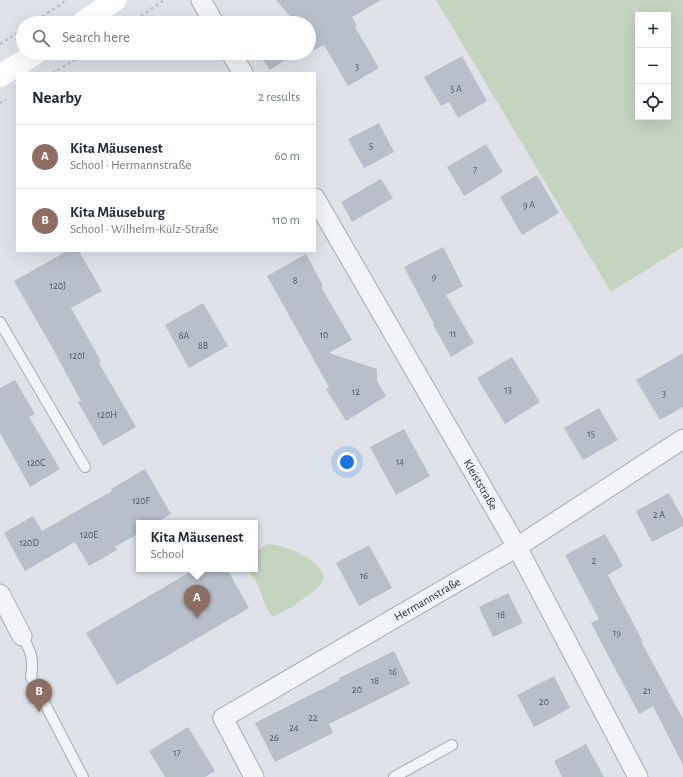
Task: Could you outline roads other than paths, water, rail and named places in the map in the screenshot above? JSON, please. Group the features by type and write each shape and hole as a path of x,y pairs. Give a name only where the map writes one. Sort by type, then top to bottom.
{"street":[{"path":"92,16 115,0"},
{"path":"201,0 210,16"},
{"path":"0,76 25,60"},
{"path":"235,60 242,72"},
{"name":"Kleiststraße","path":"316,200 517,547 638,777"},
{"name":"Hermannstraße","path":"254,777 223,718 517,547 683,439"},
{"path":"0,594 22,636"}],"lane":[{"path":"0,322 85,466"},
{"path":"22,636 30,650 33,664 32,677 83,777"},
{"path":"394,777 452,745"}],"place":[{"name":"Kita Mäusenest","path":"197,618"},
{"name":"Kita Mäuseburg","path":"39,712"}]}
